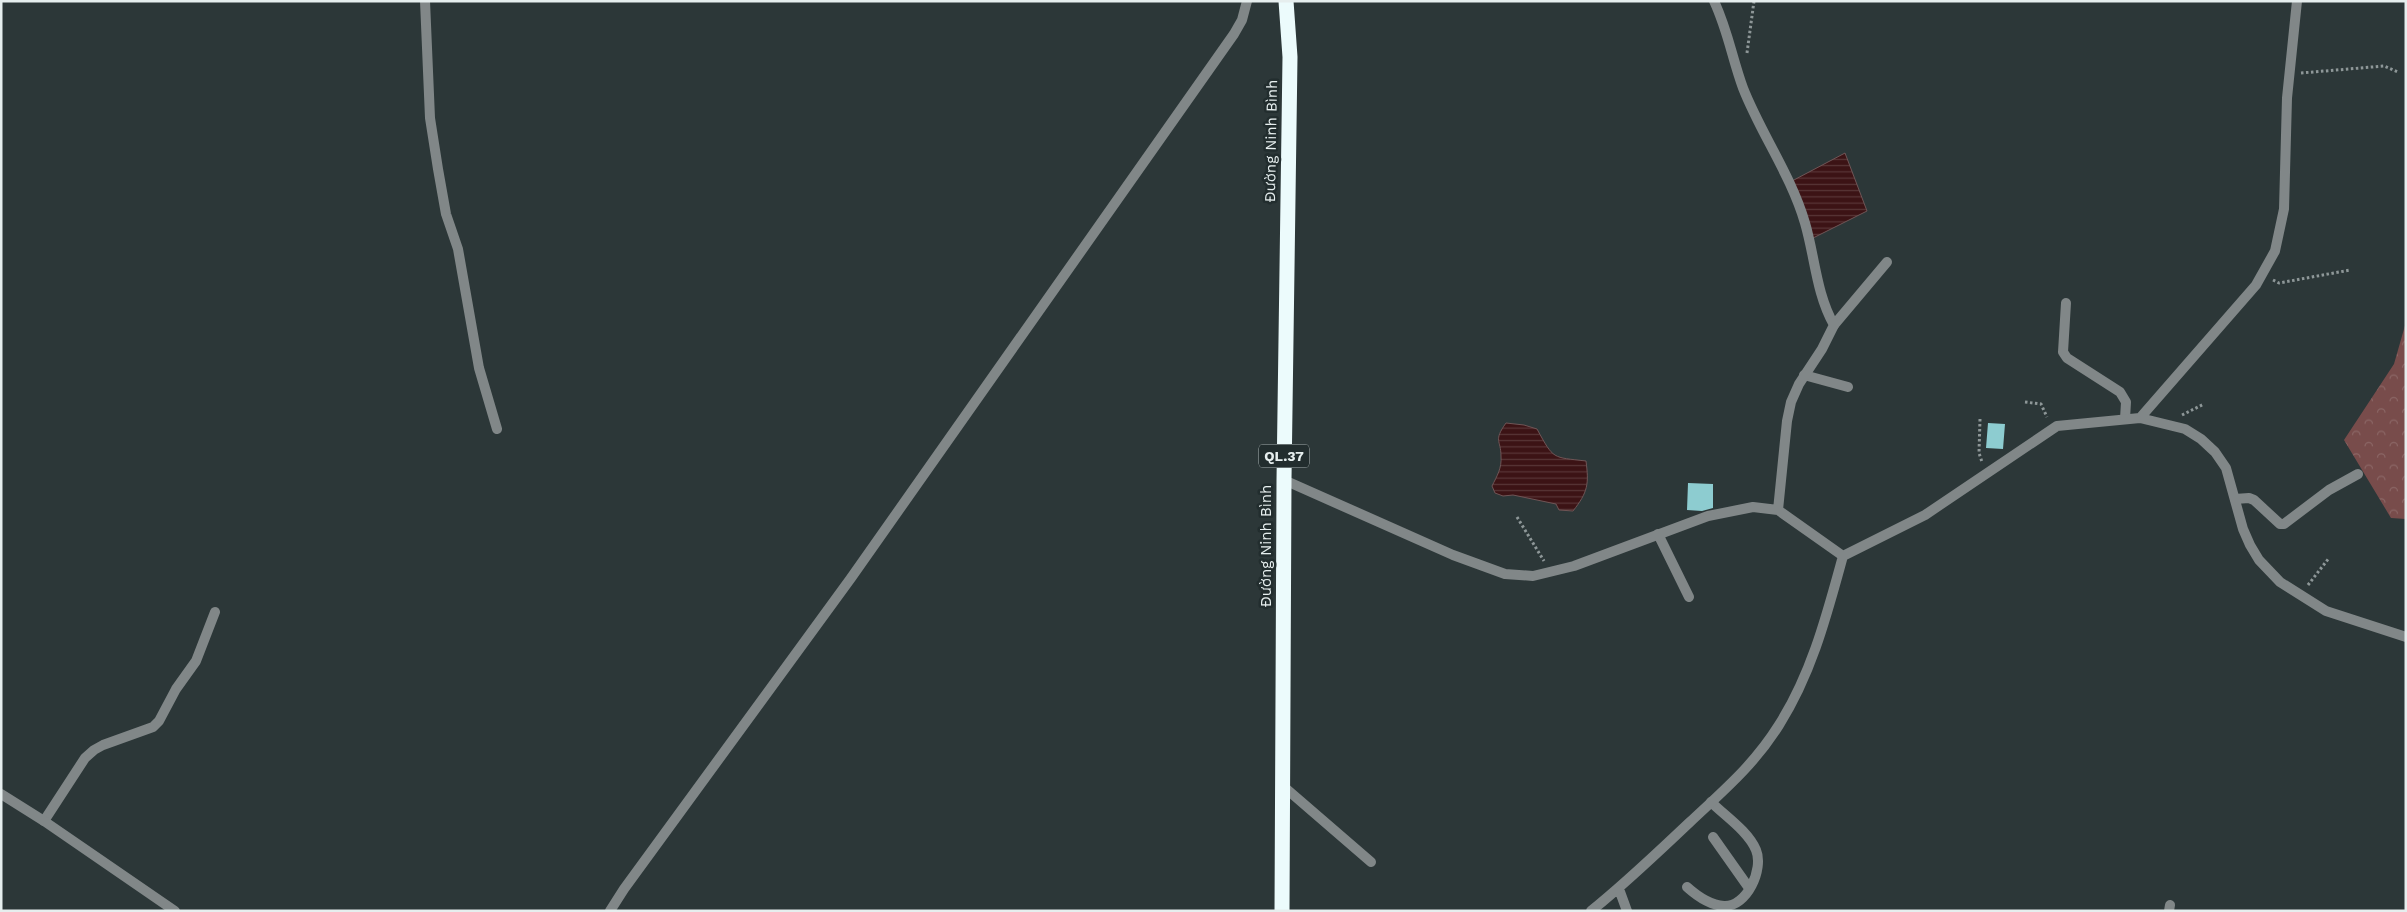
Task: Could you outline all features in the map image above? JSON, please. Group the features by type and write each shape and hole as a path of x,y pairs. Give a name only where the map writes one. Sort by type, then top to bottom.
{"highway":[{"name":"Đường Ninh Bình","path":"1282,911 1284,480 1290,56 1286,1"}],"street":[{"path":"425,1 430,118 438,169 446,214 458,249 479,368 497,429"},
{"path":"610,911 624,889 851,578 1234,34 1242,20 1247,1"},
{"path":"1714,1 1725,25 1743,87 1794,194 1805,222 1820,293 1834,324"},
{"path":"2140,418 2256,285 2274,251 2284,210 2289,74 2297,1"},
{"path":"1778,510 1787,421 1791,402 1804,375 1822,349 1834,324 1887,262"},
{"path":"2066,303 2063,352 2067,358 2120,392 2126,402 2125,419"},
{"path":"1804,375 1848,387"},
{"path":"1592,911 1619,889 1747,770 1766,745 1791,705 1822,632 1843,556 1924,515 2051,429 2068,424 2140,418 2185,429 2201,439 2226,468 2243,529 2259,560 2280,582 2326,611 2406,637"},
{"path":"2235,499 2249,498 2280,524 2284,524 2329,490 2358,474"},
{"path":"1284,480 1453,555 1505,574 1534,576 1574,566 1708,516 1753,507 1778,510 1843,556"},
{"path":"1658,534 1689,597"},
{"path":"44,821 85,758 103,745 153,727 159,721 176,690 196,661 215,612"},
{"path":"1283,786 1371,862"},
{"path":"1,794 44,821 175,911"},
{"path":"1687,887 1703,900 1725,906 1737,903 1756,878 1756,850 1748,838 1711,802"},
{"path":"1713,837 1749,888"},
{"path":"1619,889 1628,911"}],"path":[{"path":"1747,55 1754,1"},
{"path":"2289,74 2384,66 2398,72"},
{"path":"2264,272 2279,283 2350,270"},
{"path":"2025,402 2038,402 2044,407 2051,429"},
{"path":"1980,418 1979,453 1986,473"},
{"path":"1517,517 1550,572"},
{"path":"2300,595 2329,558"}],"green space":[{"path":"2406,322 2406,519 2391,518 2344,440 2394,364"}],"shaded area":[{"path":"1845,153 1867,211 1813,238 1792,181"},
{"path":"1506,423 1537,429 1547,447 1555,455 1566,459 1586,461 1586,488 1573,511 1559,510 1556,504 1513,495 1503,496 1495,493 1492,486 1501,464 1499,437"}],"building":[{"path":"1988,423 2005,424 2003,449 1986,448"},
{"path":"1688,483 1713,484 1713,508 1702,511 1687,510"}]}
